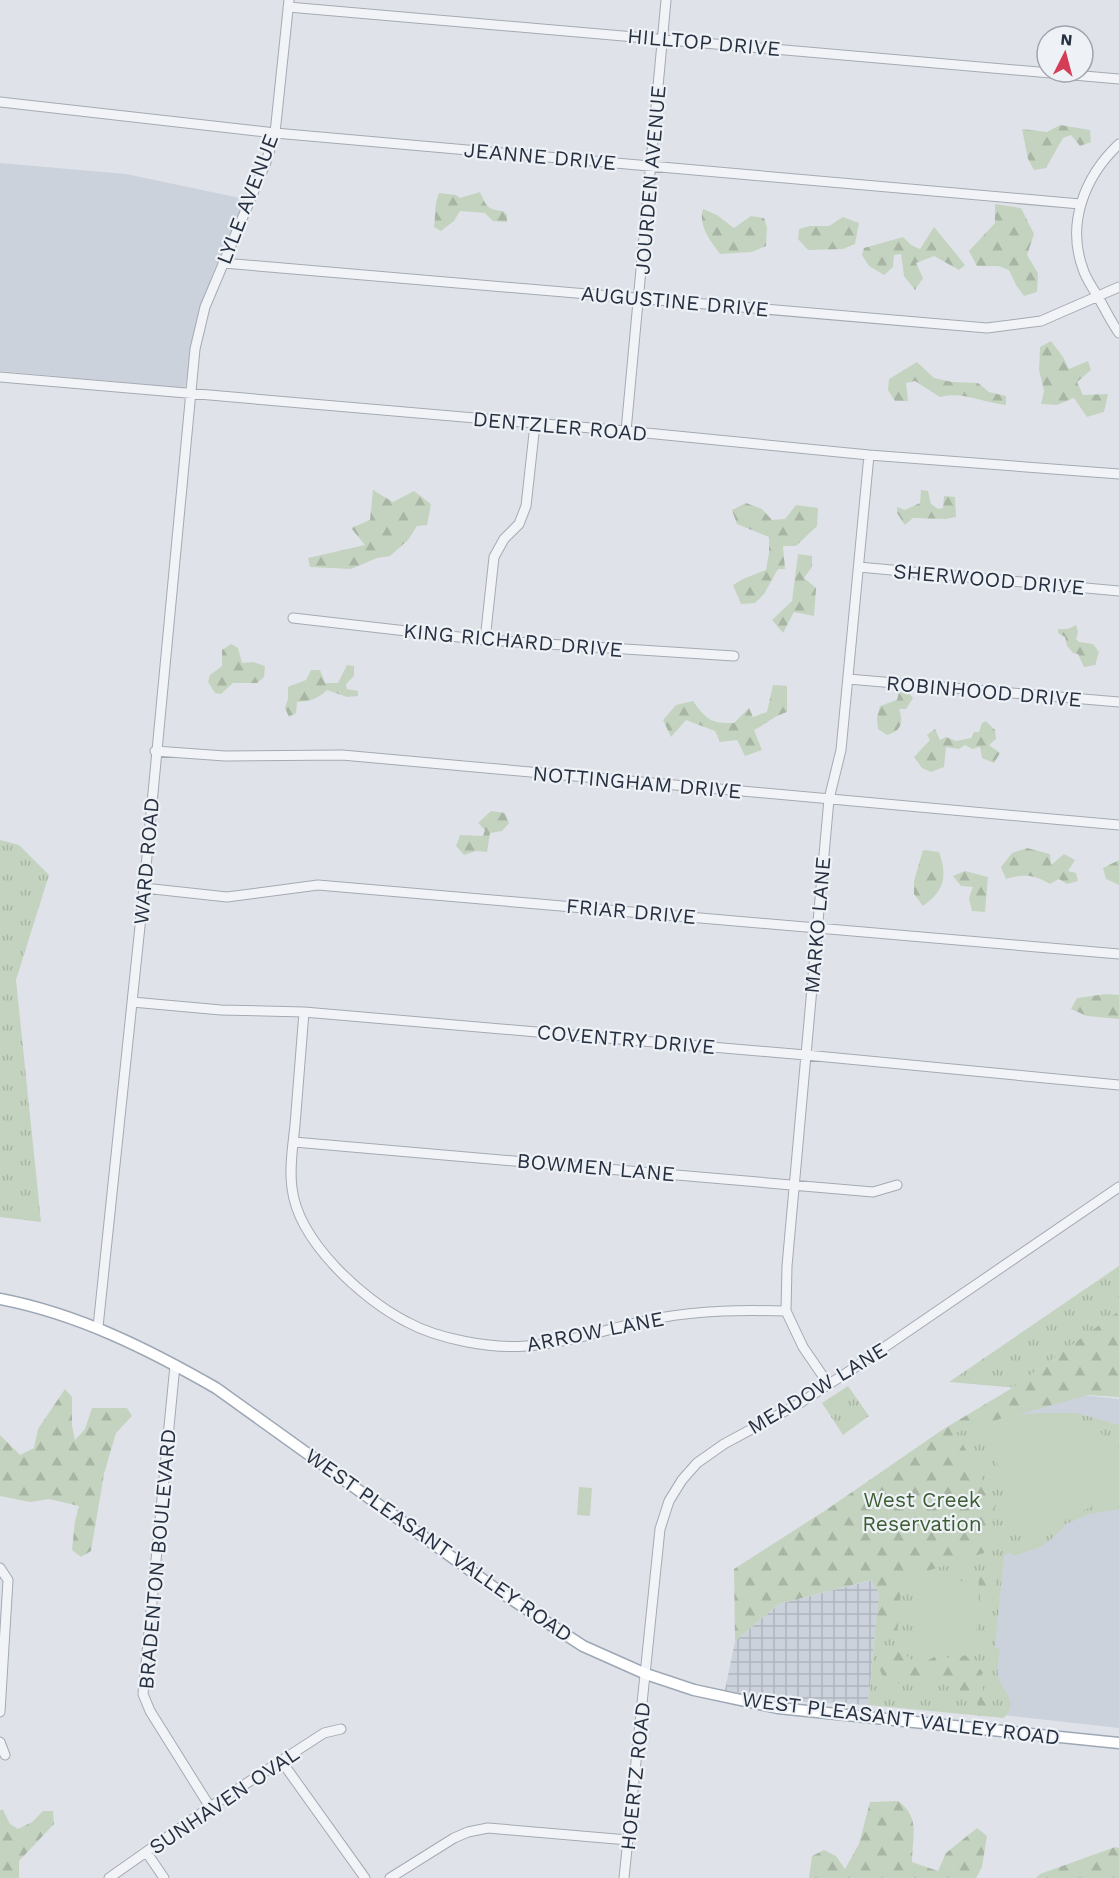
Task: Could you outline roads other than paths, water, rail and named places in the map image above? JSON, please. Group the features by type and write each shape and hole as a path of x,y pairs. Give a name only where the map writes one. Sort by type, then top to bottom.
{"main road":[{"name":"WEST PLEASANT VALLEY ROAD","path":"0,1299 21,1303 98,1327 216,1388 499,1591 583,1646 646,1674 694,1690 778,1708 1119,1743"}],"street":[{"name":"JOURDEN AVENUE","path":"626,431 666,0"},
{"name":"HILLTOP DRIVE","path":"288,4 1119,79"},
{"name":"LYLE AVENUE","path":"190,395 195,349 205,307 266,162 275,133 288,4"},
{"name":"JEANNE DRIVE","path":"0,102 275,133 1080,204"},
{"path":"1119,144 1104,159 1089,182 1080,204 1076,240 1083,269 1119,333"},
{"name":"AUGUSTINE DRIVE","path":"223,263 987,328 1041,321 1119,287"},
{"name":"DENTZLER ROAD","path":"0,378 626,431 869,455 1119,474"},
{"name":"WARD ROAD","path":"98,1327 144,888 190,395"},
{"path":"485,640 494,557 504,539 519,524 526,506 535,424"},
{"name":"MARKO LANE","path":"829,1385 803,1347 786,1311 787,1266 829,799 841,750 869,455"},
{"name":"SHERWOOD DRIVE","path":"859,567 1119,591"},
{"name":"KING RICHARD DRIVE","path":"293,618 485,640 734,657"},
{"name":"ROBINHOOD DRIVE","path":"848,680 1119,702"},
{"name":"NOTTINGHAM DRIVE","path":"155,751 225,756 342,754 1119,825"},
{"name":"FRIAR DRIVE","path":"144,888 227,897 318,885 817,926 1119,954"},
{"name":"COVENTRY DRIVE","path":"132,1002 221,1010 304,1011 1119,1085"},
{"name":"ARROW LANE","path":"304,1011 292,1189 306,1229 326,1258 381,1306 408,1323 446,1337 486,1345 525,1347 588,1336 658,1318 701,1312 786,1311"},
{"name":"BOWMEN LANE","path":"294,1142 873,1192 897,1185"},
{"name":"MEADOW LANE","path":"646,1674 660,1529 669,1501 682,1480 697,1463 724,1444 829,1385 1119,1187"},
{"name":"BRADENTON BOULEVARD","path":"175,1365 143,1694 150,1711 210,1807"},
{"path":"0,1568 8,1580 0,1712"},
{"name":"HOERTZ ROAD","path":"624,1878 646,1674"},
{"name":"SUNHAVEN OVAL","path":"110,1878 210,1807 324,1733 341,1729"},
{"path":"0,1742 5,1755"},
{"path":"282,1762 365,1878"},
{"path":"390,1878 454,1838 468,1832 488,1828 628,1840"},
{"path":"147,1852 164,1878"}],"park label":[{"name":"West Creek Reservation","path":"922,1511"}]}
